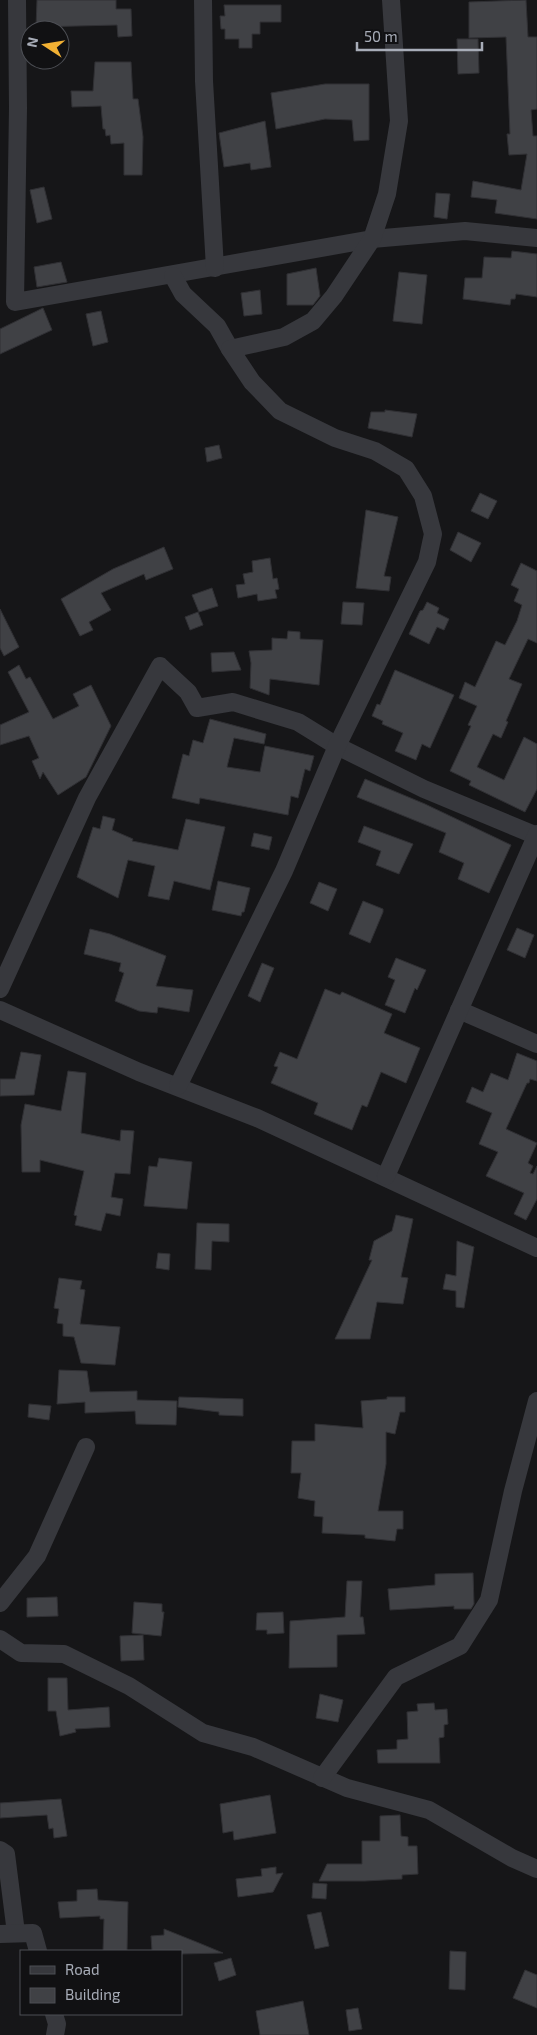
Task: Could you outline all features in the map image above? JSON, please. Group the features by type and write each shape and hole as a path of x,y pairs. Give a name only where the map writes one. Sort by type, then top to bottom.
{"street":[{"path":"17,0 18,108 7,303 174,276 372,239 465,230 537,238"},
{"path":"203,0 204,81 215,268"},
{"path":"230,349 284,337 313,322 334,296 372,239 387,194 399,121 391,0"},
{"path":"174,276 183,294 217,326 252,382 280,411 335,438 375,451 406,469 423,496 433,534 427,562 337,746 284,871 178,1086"},
{"path":"0,989 88,798 160,666 188,692 197,708 233,702 298,722 337,746 424,789 537,835 386,1176"},
{"path":"0,1010 139,1072 257,1118 386,1176 537,1248"},
{"path":"460,1010 537,1044"},
{"path":"322,1778 396,1677 460,1646 489,1600 512,1491 537,1401"},
{"path":"0,1604 37,1556 86,1448"},
{"path":"0,1639 21,1653 64,1654 129,1686 203,1733 253,1746 347,1788 429,1810 512,1858 537,1869"},
{"path":"0,1850 6,1854 8,1933 33,1933 38,1950"},
{"path":"54,2015 57,2024 55,2035"}],"building":[{"path":"37,0 116,0 116,9 131,9 132,36 118,37 117,25 70,26 70,20 36,20"},
{"path":"526,0 528,37 537,37 537,109 531,110 533,136 537,136 537,219 495,213 497,200 471,197 473,181 521,190 527,154 509,155 507,134 510,134 506,37 469,38 469,2"},
{"path":"224,5 281,5 281,22 260,22 260,34 252,34 252,48 239,48 239,39 225,39 225,29 221,29 220,16 225,16"},
{"path":"457,39 478,39 479,73 458,74"},
{"path":"95,62 131,62 133,99 138,99 143,137 142,175 124,175 124,143 111,144 110,135 106,136 105,129 103,129 101,106 72,107 71,91 93,91"},
{"path":"325,84 369,84 369,140 354,141 352,120 325,119 276,129 271,93"},
{"path":"265,121 271,167 251,170 250,163 224,167 219,133"},
{"path":"44,187 52,219 37,223 30,190"},
{"path":"436,193 450,194 447,219 434,217"},
{"path":"512,251 537,254 537,297 516,294 515,299 511,299 510,305 463,299 465,278 482,278 484,257 511,258"},
{"path":"61,262 67,282 37,287 34,267"},
{"path":"316,268 320,296 313,305 287,305 287,274"},
{"path":"399,272 427,275 422,324 393,321"},
{"path":"260,290 262,314 244,316 241,293"},
{"path":"43,308 52,330 0,354 0,329"},
{"path":"101,311 108,342 93,346 86,314"},
{"path":"385,410 417,414 412,437 368,428 371,412 385,412"},
{"path":"219,445 222,458 207,462 205,448"},
{"path":"480,493 497,501 488,519 471,511"},
{"path":"366,510 398,517 384,576 391,577 389,591 356,588"},
{"path":"458,532 481,543 471,562 450,550"},
{"path":"164,547 173,569 146,580 144,574 101,593 111,610 89,622 93,630 80,636 61,599 113,569"},
{"path":"270,558 273,579 277,578 279,589 275,590 277,598 258,601 257,594 238,598 236,585 245,584 243,574 253,572 252,561"},
{"path":"521,563 537,571 537,643 528,639 509,679 522,684 506,721 508,722 501,738 493,734 477,767 504,780 524,737 537,744 537,789 525,812 469,785 471,781 450,771 471,726 468,725 477,706 459,698 465,682 475,687 496,641 505,645 517,621 522,605 514,601 519,589 511,585"},
{"path":"212,588 218,606 199,612 192,595"},
{"path":"343,602 364,603 362,625 341,624"},
{"path":"427,602 439,608 437,613 449,619 444,630 437,627 429,644 409,634 420,611 423,610"},
{"path":"0,609 19,647 4,656 0,648"},
{"path":"198,612 203,625 190,630 185,617"},
{"path":"288,631 300,632 300,639 323,640 319,685 270,679 269,695 250,688 251,663 249,651 272,650 272,638 287,639"},
{"path":"234,652 241,670 212,672 211,653"},
{"path":"19,665 26,679 30,677 53,719 79,706 73,694 91,685 111,726 86,777 58,795 43,772 40,779 32,761 39,758 29,736 0,745 0,725 29,712 8,672"},
{"path":"395,670 454,695 430,748 422,744 416,760 395,751 403,733 382,724 383,721 372,716 377,704 380,705"},
{"path":"210,719 266,734 264,744 234,738 227,767 260,772 265,746 314,756 310,771 305,769 298,798 291,796 288,815 200,798 199,804 172,798 183,754 189,756 193,740 203,743"},
{"path":"365,779 425,804 511,845 489,893 458,879 464,863 439,852 446,833 357,797"},
{"path":"103,816 115,819 112,830 133,839 132,841 178,850 186,819 225,827 210,890 174,881 169,900 148,896 155,866 128,860 118,898 77,877 93,827 100,829"},
{"path":"364,826 413,844 399,874 376,865 381,851 358,842"},
{"path":"254,833 272,837 269,850 251,846"},
{"path":"218,881 250,888 244,912 242,912 241,916 212,910"},
{"path":"319,882 337,889 328,911 310,903"},
{"path":"363,901 383,909 370,943 349,934"},
{"path":"517,928 534,935 525,958 507,950"},
{"path":"90,929 110,934 166,956 156,986 193,990 189,1012 158,1007 157,1013 139,1011 115,1001 124,973 119,971 121,963 84,954"},
{"path":"396,958 426,970 417,990 415,988 405,1013 385,1005 395,980 388,977"},
{"path":"262,963 274,968 260,1002 248,996"},
{"path":"325,989 340,995 342,992 392,1014 384,1033 420,1048 406,1083 381,1072 367,1107 362,1105 352,1130 314,1114 318,1103 271,1083 278,1067 274,1066 280,1052 297,1059"},
{"path":"21,1052 41,1055 34,1095 0,1096 0,1079 15,1079"},
{"path":"517,1053 537,1061 537,1081 530,1079 529,1083 527,1083 506,1129 537,1143 528,1163 533,1166 530,1173 533,1174 537,1166 537,1199 526,1220 514,1214 524,1193 486,1176 498,1152 479,1144 492,1113 466,1102 472,1087 483,1092 491,1073 508,1080"},
{"path":"68,1071 86,1073 81,1133 120,1141 121,1130 134,1131 130,1174 115,1173 111,1197 123,1199 120,1216 106,1213 101,1231 75,1225 77,1216 74,1215 84,1171 40,1160 40,1172 22,1172 21,1125 25,1104 61,1111"},
{"path":"159,1158 192,1162 187,1209 144,1206 149,1166 157,1167"},
{"path":"396,1215 413,1219 401,1277 408,1278 403,1304 377,1302 370,1339 335,1339 372,1260 369,1260 374,1241 392,1231"},
{"path":"197,1223 229,1224 229,1242 212,1241 211,1270 195,1269"},
{"path":"457,1241 474,1247 464,1308 456,1307 456,1291 443,1289 446,1274 456,1276"},
{"path":"158,1253 170,1254 169,1270 156,1268"},
{"path":"59,1278 82,1281 80,1289 85,1290 80,1324 120,1327 115,1365 81,1363 74,1337 63,1336 63,1324 57,1323 59,1309 54,1308"},
{"path":"59,1370 87,1371 90,1392 137,1391 137,1400 177,1401 176,1425 136,1424 135,1411 85,1413 85,1402 57,1404"},
{"path":"179,1397 243,1399 243,1416 219,1415 219,1412 178,1407"},
{"path":"387,1397 405,1397 405,1412 400,1412 395,1434 386,1432 386,1464 378,1511 403,1511 403,1529 397,1529 395,1541 365,1538 365,1535 322,1533 323,1517 314,1516 315,1501 298,1498 301,1473 291,1473 292,1441 315,1441 315,1424 363,1428 361,1401 387,1399"},
{"path":"29,1404 51,1406 49,1420 28,1417"},
{"path":"473,1573 474,1604 471,1609 454,1609 454,1606 390,1610 388,1589 435,1585 435,1574"},
{"path":"347,1581 362,1581 360,1617 363,1617 365,1634 337,1635 337,1667 289,1668 290,1621 345,1617"},
{"path":"57,1597 58,1616 27,1617 27,1598"},
{"path":"134,1602 162,1604 162,1612 164,1612 161,1636 132,1633"},
{"path":"283,1612 284,1633 267,1634 267,1630 256,1630 257,1613"},
{"path":"143,1635 144,1660 121,1661 120,1636"},
{"path":"48,1678 67,1678 68,1710 109,1707 110,1727 75,1729 76,1732 60,1736 56,1711 48,1711"},
{"path":"320,1694 343,1700 338,1722 316,1718"},
{"path":"434,1703 435,1710 447,1709 448,1724 444,1725 444,1737 439,1738 440,1763 378,1763 377,1750 397,1749 397,1740 408,1739 407,1712 418,1711 417,1704"},
{"path":"270,1795 276,1833 234,1840 233,1831 223,1833 220,1804"},
{"path":"61,1799 67,1836 54,1838 53,1828 49,1829 47,1815 0,1818 0,1803"},
{"path":"400,1815 401,1836 408,1837 408,1846 417,1846 418,1874 402,1875 402,1879 319,1881 327,1864 362,1864 362,1841 380,1841 380,1816"},
{"path":"276,1867 276,1874 283,1873 273,1892 238,1897 236,1879 262,1876 261,1869"},
{"path":"313,1883 327,1884 326,1899 312,1898"},
{"path":"97,1889 98,1900 128,1902 127,1950 103,1950 104,1919 100,1919 100,1916 60,1918 58,1902 77,1901 77,1890"},
{"path":"321,1912 329,1946 315,1949 307,1915"},
{"path":"164,1929 223,1953 182,1954 182,1950 152,1950 151,1936 164,1935"},
{"path":"450,1951 466,1952 465,1990 449,1989"},
{"path":"231,1958 236,1975 219,1981 214,1963"},
{"path":"525,1970 537,1975 537,2008 513,1998"},
{"path":"303,2001 309,2035 260,2035 256,2011"},
{"path":"358,2008 362,2029 349,2031 346,2010"}]}
